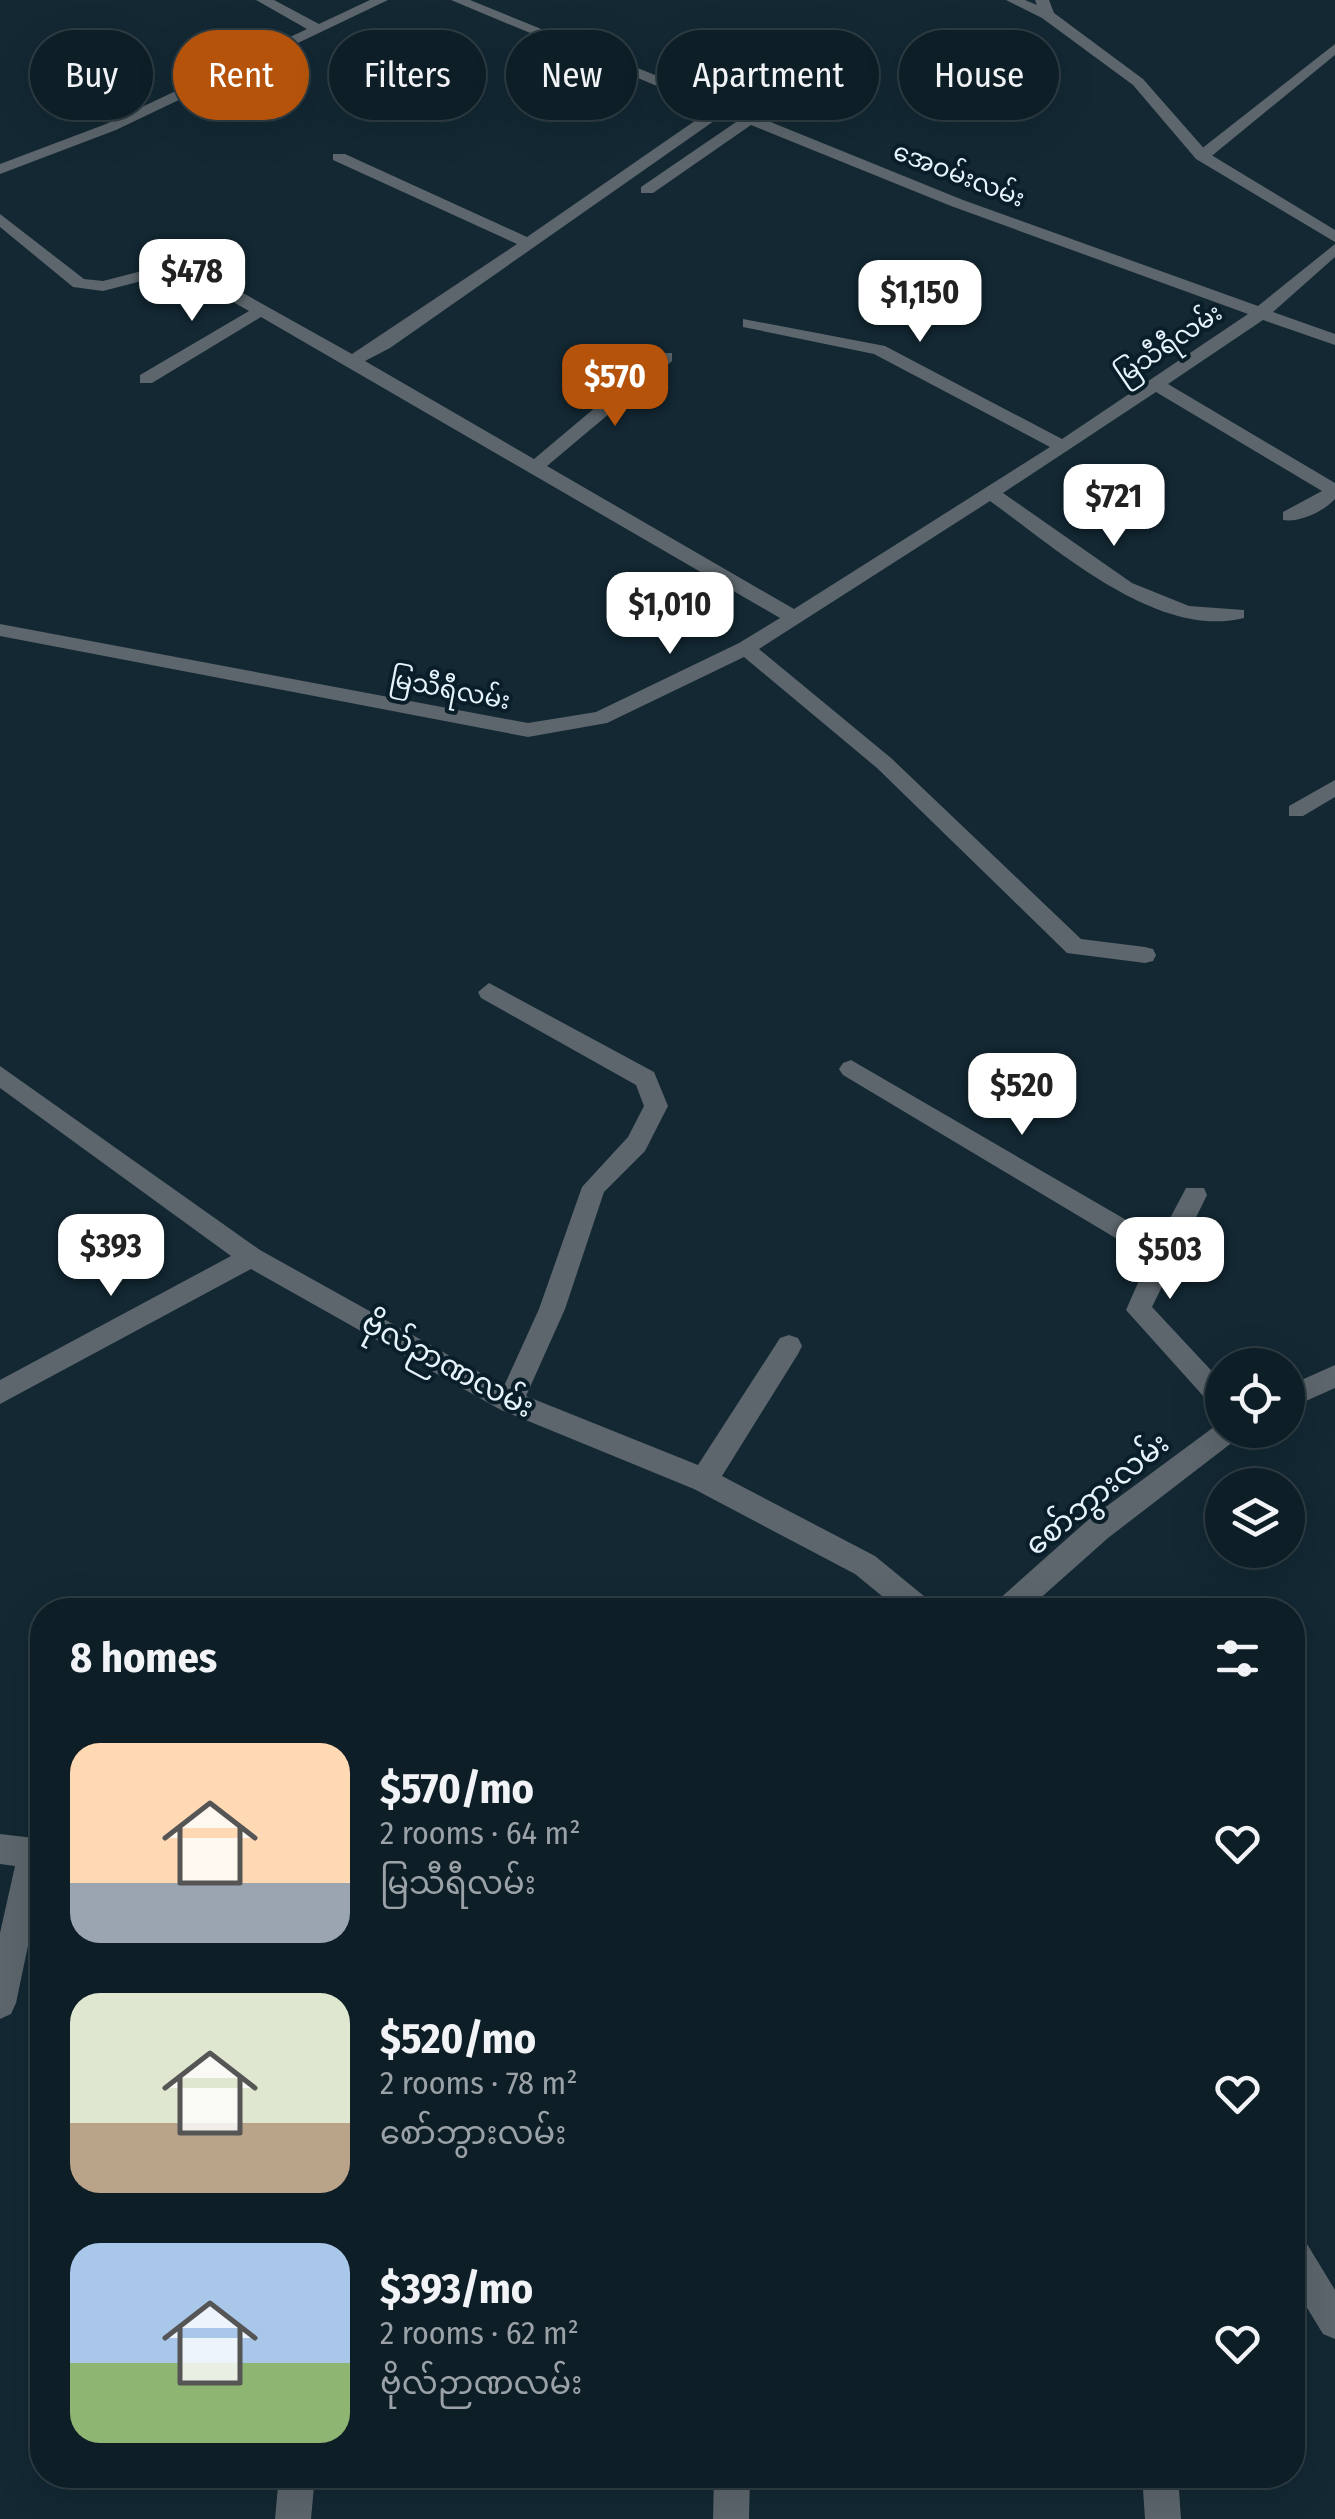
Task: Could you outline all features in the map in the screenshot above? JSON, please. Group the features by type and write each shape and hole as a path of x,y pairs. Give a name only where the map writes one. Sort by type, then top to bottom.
{"street":[{"path":"263,0 316,28"},
{"path":"0,169 110,128 381,0"},
{"name":"အေဝမ်းလမ်း","path":"458,0 657,81"},
{"path":"1013,0 1044,8 1138,82 1202,156 1335,237"},
{"path":"1202,156 1335,48"},
{"path":"352,361 384,344 704,120"},
{"path":"647,190 748,120"},
{"name":"အေဝမ်းလမ်း","path":"756,120 957,203 1335,340"},
{"path":"339,157 528,243"},
{"path":"0,219 79,283 103,286 165,270 203,278 793,617"},
{"name":"မြသီရီလမ်း","path":"0,630 528,730 600,718 746,648 991,493 1261,313 1335,249"},
{"path":"146,379 262,310"},
{"path":"750,323 879,350 1062,447"},
{"path":"534,468 666,356"},
{"path":"1154,384 1333,490 1322,502 1290,516"},
{"path":"991,493 1125,587 1186,612 1236,614"},
{"path":"746,648 884,763 1075,948 1144,954"},
{"path":"1296,811 1335,787"},
{"path":"489,992 646,1079 656,1106 637,1144 594,1187 552,1309 510,1402"},
{"path":"851,1069 1164,1254"},
{"name":"ဗိုလ်ဉာဏလမ်း","path":"0,1074 251,1258 510,1402 704,1480 865,1565 905,1598"},
{"path":"1195,1195 1139,1310 1205,1381"},
{"path":"0,1393 251,1258"},
{"path":"704,1480 790,1346"},
{"path":"1305,1390 1335,1376"},
{"name":"စော်ဘွားလမ်း","path":"1020,1598 1098,1529 1205,1448"},
{"path":"0,1850 30,1852"},
{"path":"0,2003 30,1885"},
{"path":"1305,2272 1335,2322"},
{"path":"293,2519 296,2488"},
{"path":"731,2519 732,2488"},
{"path":"1161,2488 1164,2519"}]}
